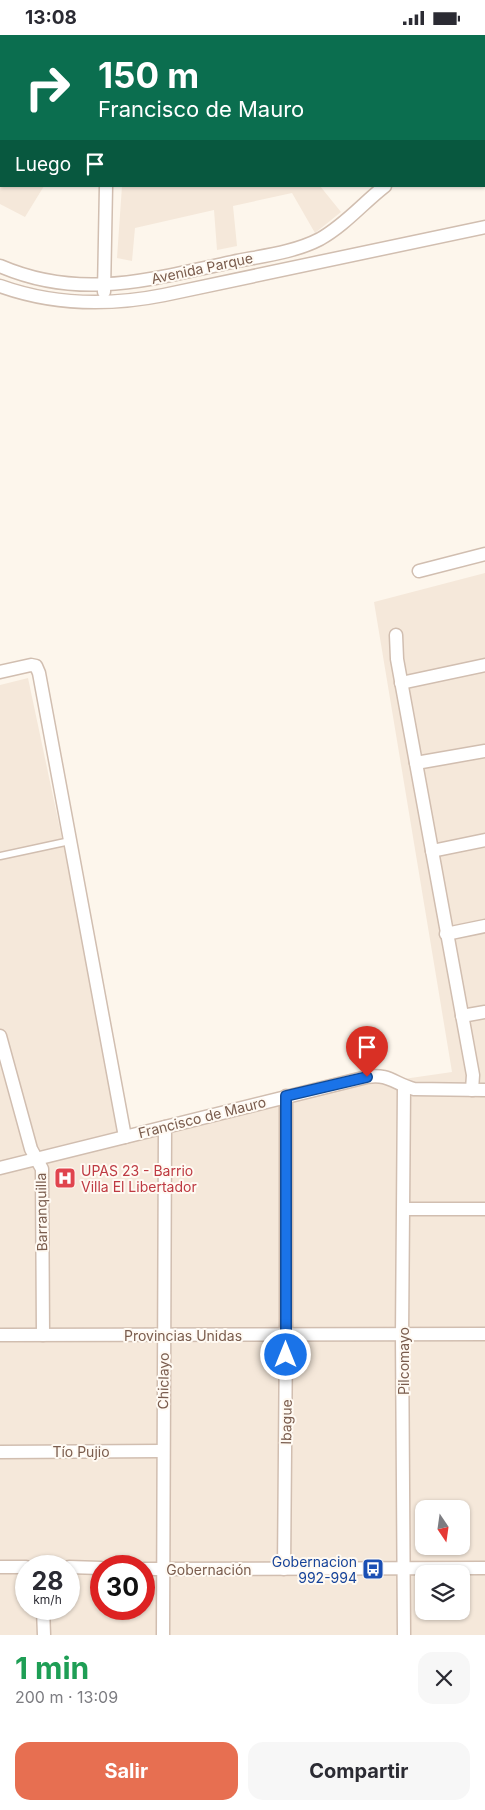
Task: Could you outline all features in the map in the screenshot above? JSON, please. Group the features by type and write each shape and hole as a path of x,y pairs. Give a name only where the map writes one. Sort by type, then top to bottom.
{"street":[{"path":"104,302 106,187"},
{"name":"Avenida Parque","path":"0,266 58,283 104,285 147,280 307,245 332,231 384,187"},
{"path":"0,286 60,301 124,301 157,296 485,227"},
{"path":"419,571 485,554"},
{"path":"396,635 401,683 446,934 473,1075 479,1090 414,1089 404,1087"},
{"path":"0,672 31,665 36,666 38,673 125,1137"},
{"path":"401,683 485,665"},
{"path":"416,763 485,751"},
{"path":"432,851 485,840"},
{"path":"446,934 485,926"},
{"path":"462,1016 485,1012"},
{"name":"Barranquilla","path":"0,1036 31,1149 42,1169 43,1335"},
{"name":"Francisco de Mauro","path":"0,1168 286,1096 378,1075 404,1087"},
{"name":"Pilcomayo","path":"404,1087 402,1335 404,1635"},
{"name":"Ibague","path":"284,1569 286,1096"},
{"name":"Chiclayo","path":"163,1635 162,1451 165,1127"},
{"path":"404,1209 485,1209"},
{"name":"Provincias Unidas","path":"0,1335 485,1335"},
{"name":"Tío Pujio","path":"0,1452 162,1451"},
{"path":"0,1567 15,1567"},
{"name":"Gobernación","path":"155,1569 485,1568"},
{"path":"43,1620 44,1635"}],"lane":[{"path":"0,856 70,841"}],"shaded area":[{"path":"0,187 43,187 25,217 0,204"},
{"path":"122,187 321,187 341,212 315,233 292,193 233,206 237,246 217,250 214,210 135,228 132,261 117,258"},
{"path":"485,573 485,1635 0,1635 0,685 28,678 125,1136 286,1096 452,1072 374,602"}],"place":[{"name":"UPAS 23 - Barrio Villa El Libertador","path":"65,1178"},
{"name":"Gobernacion 992-994","path":"373,1569"}],"route":[{"path":"286,1355 286,1096 367,1077"}]}
